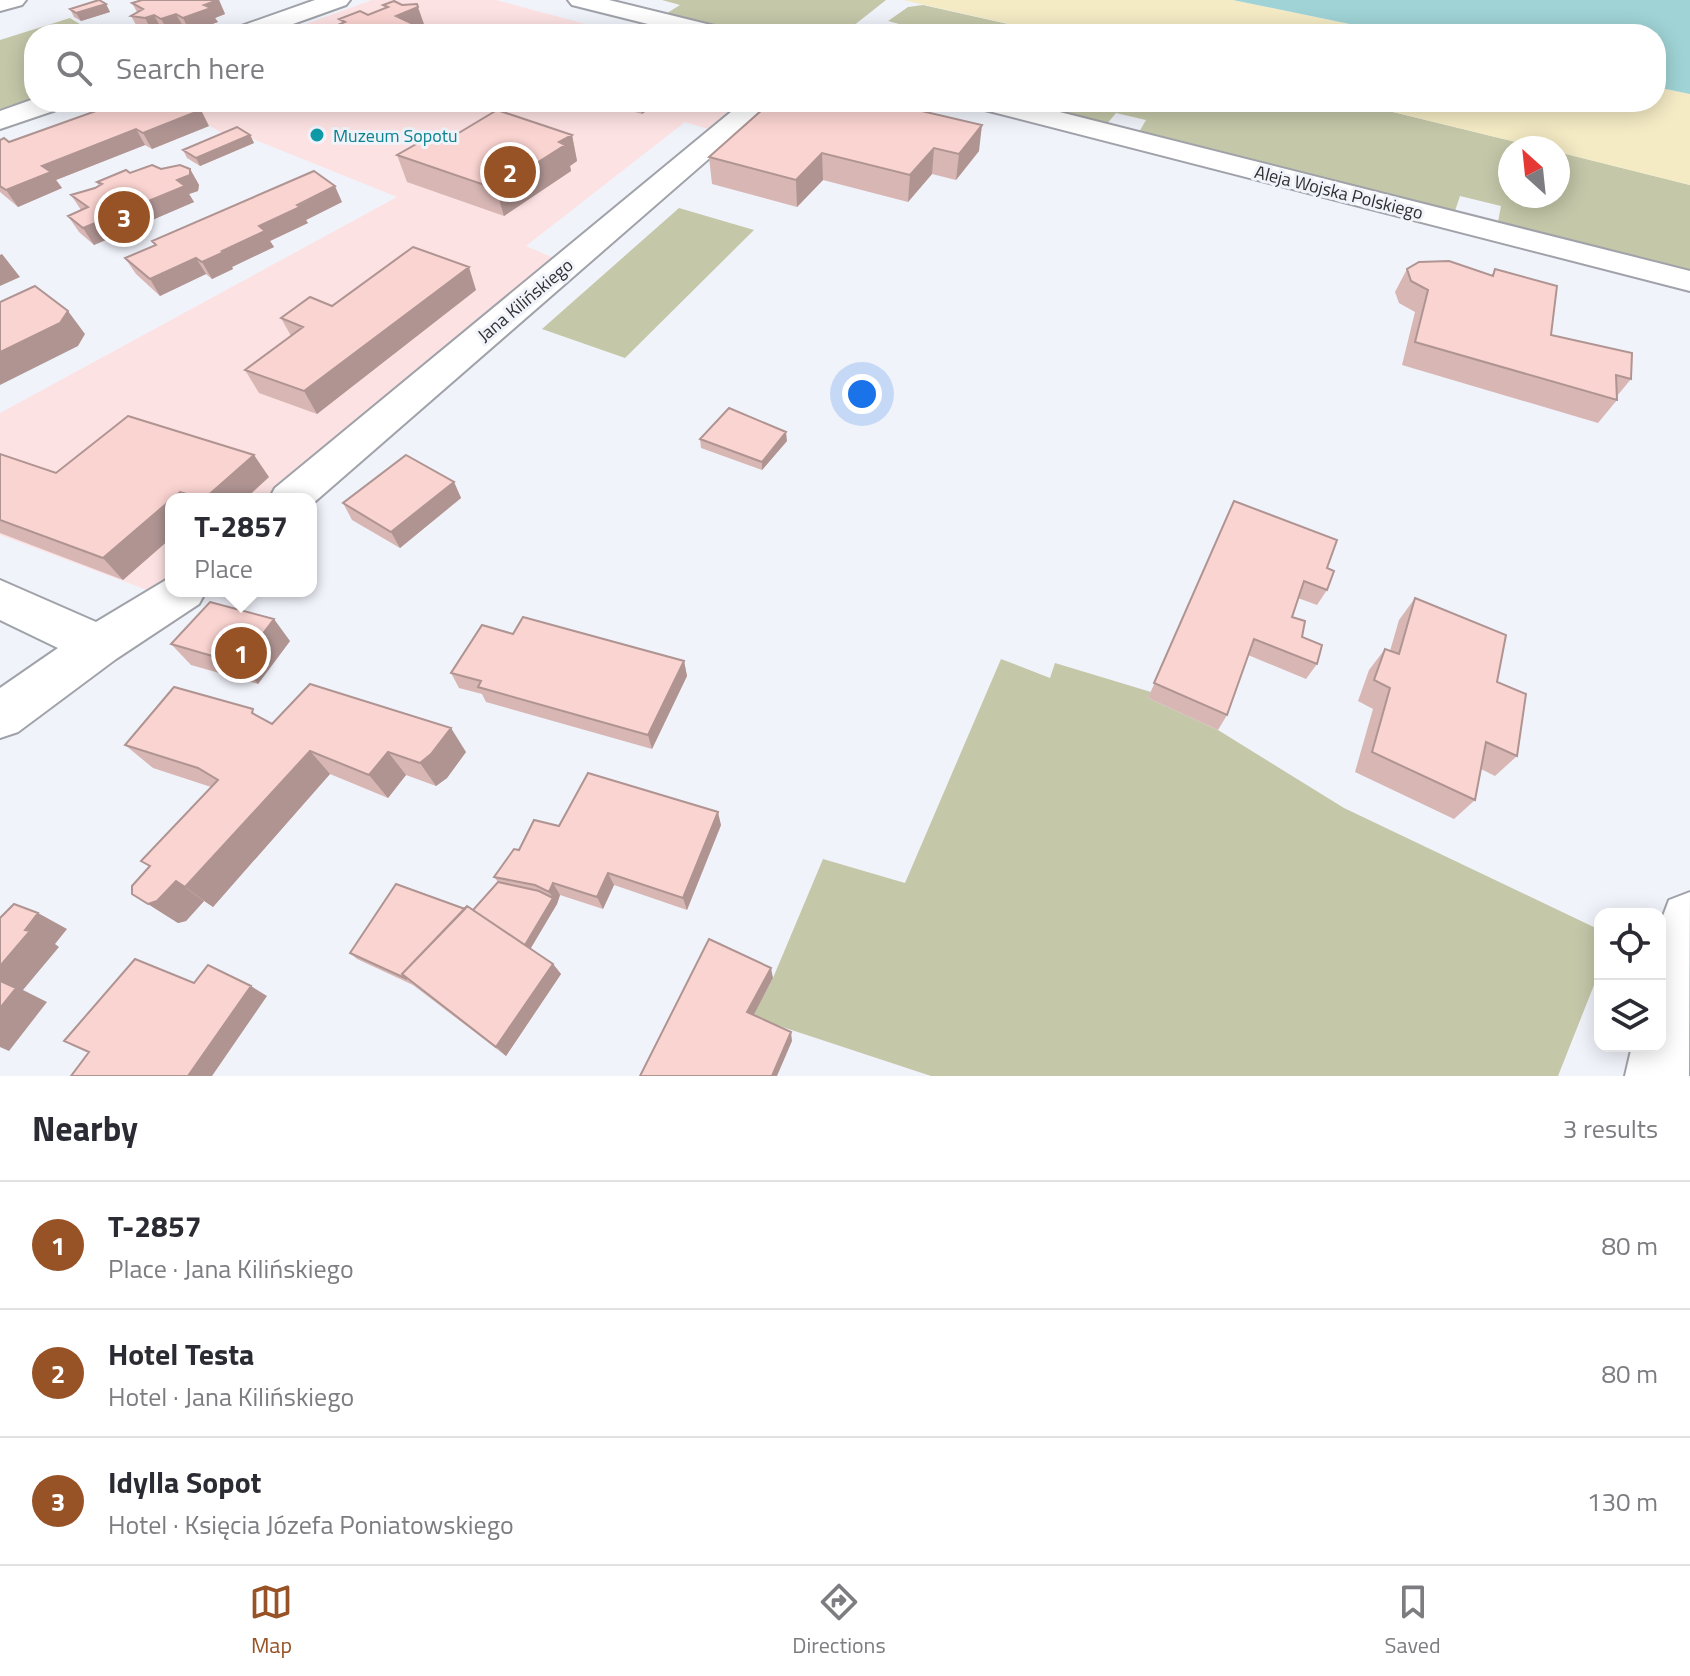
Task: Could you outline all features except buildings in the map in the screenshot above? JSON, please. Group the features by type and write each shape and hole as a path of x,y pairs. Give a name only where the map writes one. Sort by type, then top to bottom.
{"street":[{"path":"0,4 14,0"},
{"path":"270,24 338,0"},
{"path":"580,0 677,24"},
{"path":"0,121 25,112"},
{"name":"Jana Kilińskiego","path":"297,493 748,112"},
{"name":"Aleja Wojska Polskiego","path":"1026,112 1690,281"},
{"path":"0,716 99,645 174,597"},
{"path":"0,599 99,645"},
{"path":"1657,1076 1690,921"}],"shaded area":[{"path":"372,0 496,0 586,24 306,24"},
{"path":"186,112 728,112 708,129 685,122 526,246 554,258 273,493 165,493 165,584 155,593 0,535 0,413 397,197 238,133 229,137"}],"green space":[{"path":"662,0 886,0 856,24 700,24 664,15 680,5"},
{"path":"923,5 1008,24 899,24 888,21 908,7"},
{"path":"70,18 80,24 51,24"},
{"path":"24,32 24,102 0,110 0,40"},
{"path":"1055,112 1393,112 1498,138 1498,205 1460,196 1455,211 1139,132 1146,120 1116,113 1106,125"},
{"path":"1570,155 1690,185 1690,271 1498,222 1501,208 1570,208"},
{"path":"679,208 754,230 625,358 542,329"},
{"path":"1001,659 1050,678 1055,663 1151,692 1148,698 1218,730 1344,808 1594,927 1594,985 1558,1076 931,1076 752,1017 773,978 823,859 905,883"}],"sand":[{"path":"903,0 1233,0 1349,24 1009,24"},
{"path":"1666,89 1690,94 1690,185 1570,155 1570,136 1498,138 1393,112 1666,112"}],"water":[{"path":"1233,0 1690,0 1690,94 1666,89 1666,24 1349,24"}],"place":[{"name":"Muzeum Sopotu","path":"317,135"},
{"name":"Hotel Testa","path":"510,172"},
{"name":"Idylla Sopot","path":"124,217"},
{"name":"T-2857","path":"241,653"}]}
